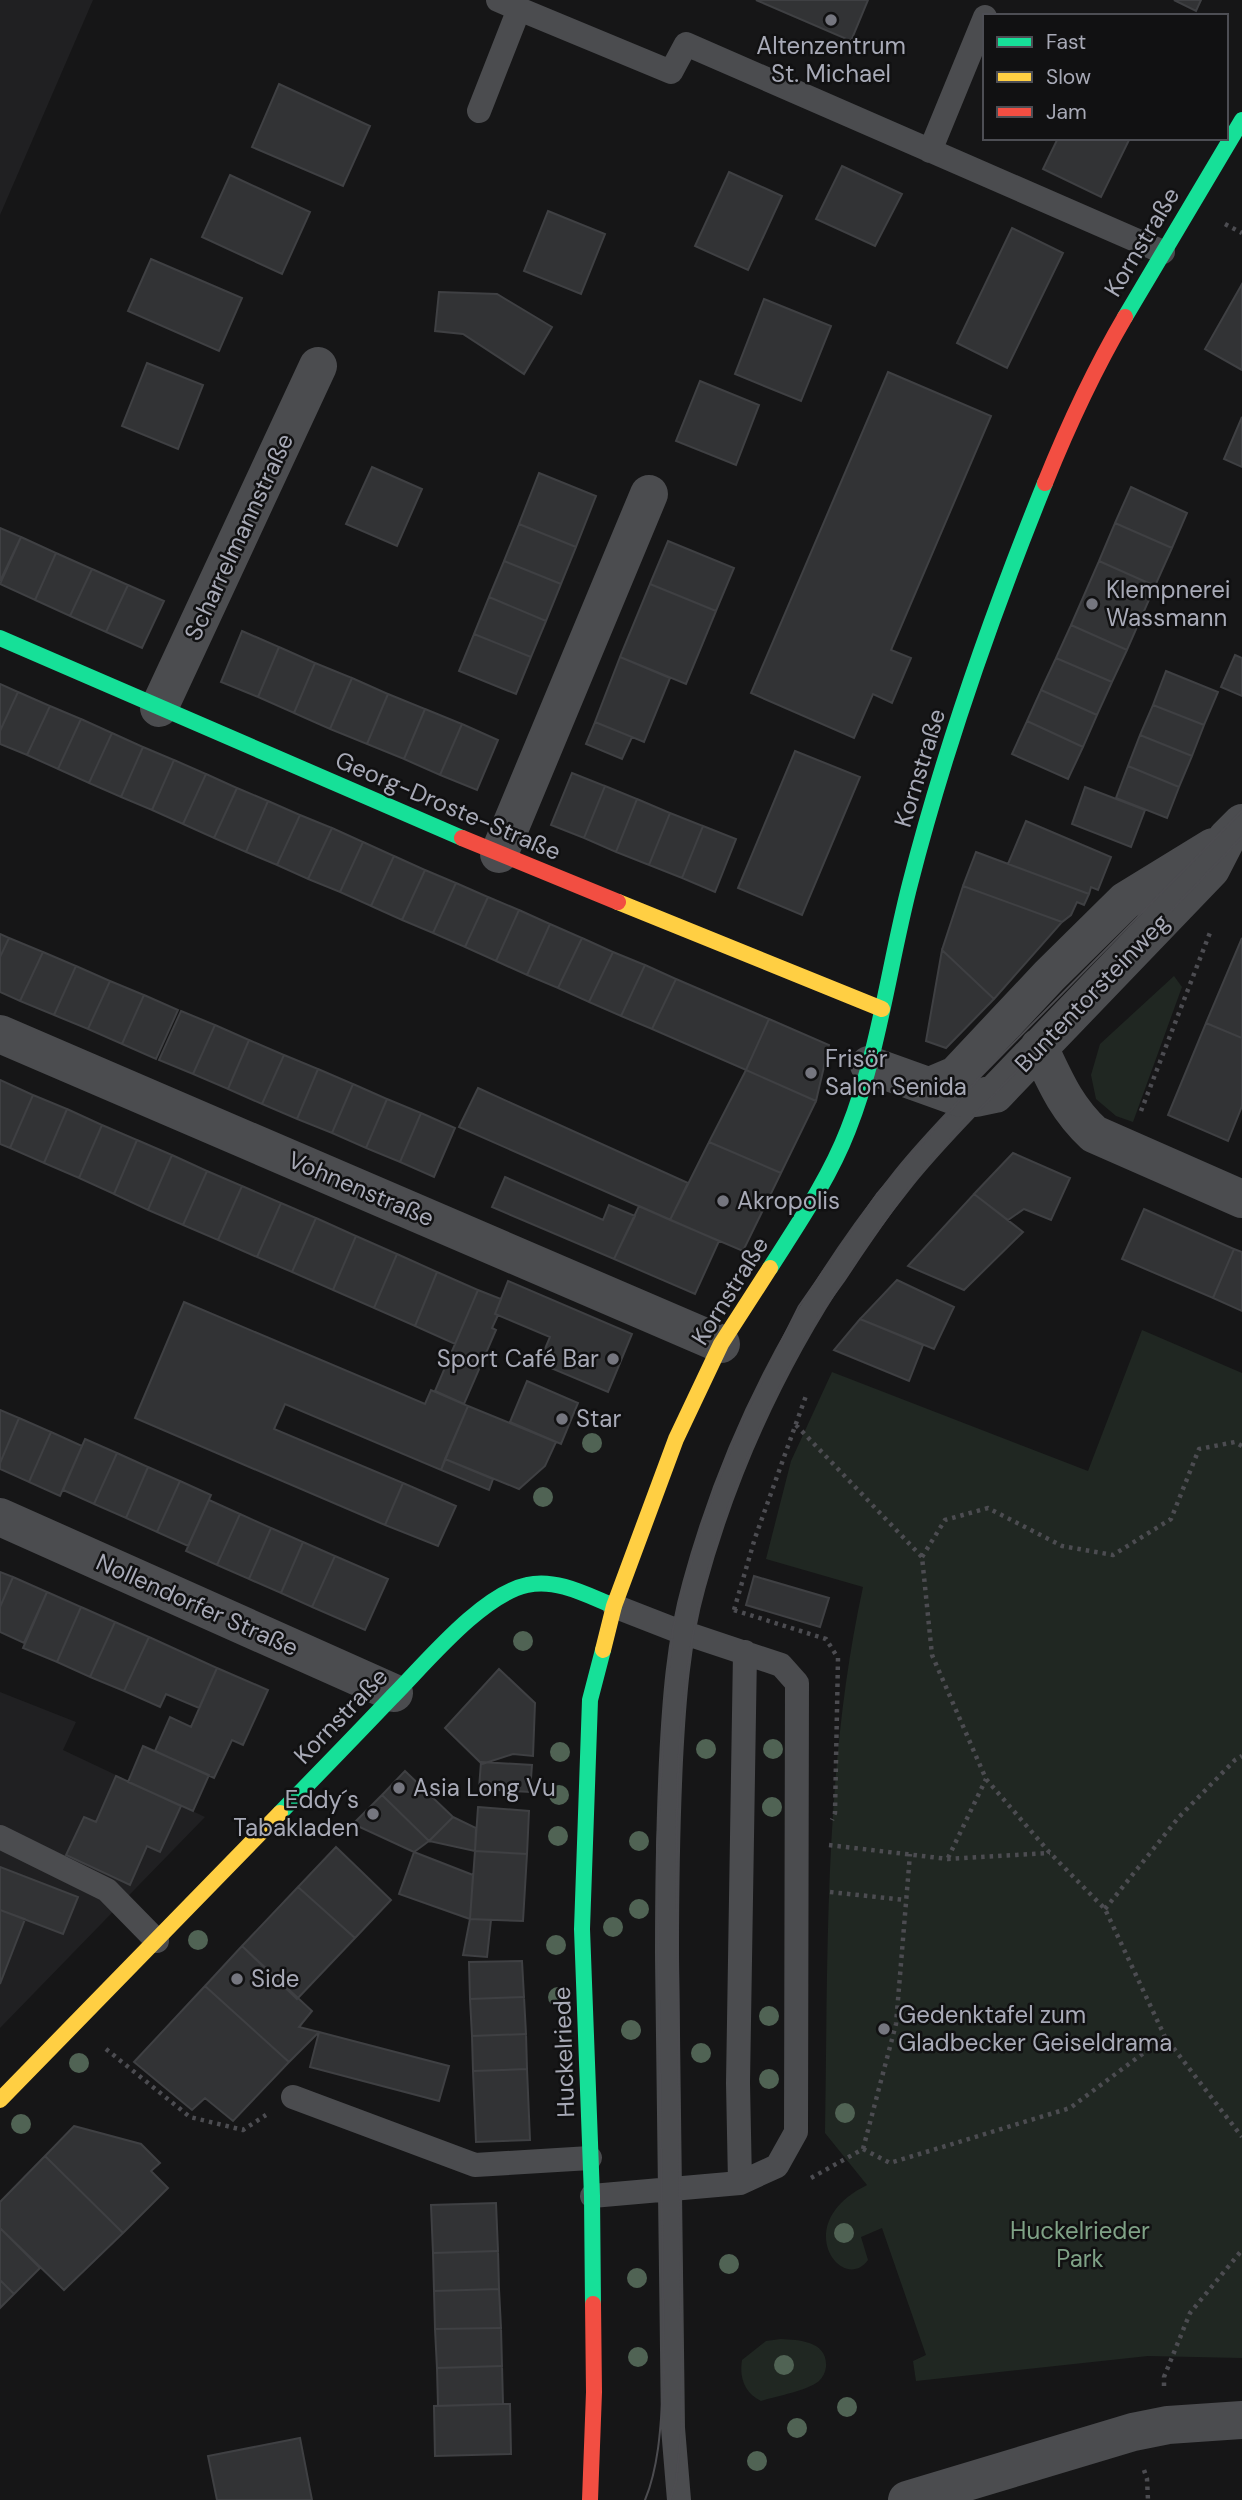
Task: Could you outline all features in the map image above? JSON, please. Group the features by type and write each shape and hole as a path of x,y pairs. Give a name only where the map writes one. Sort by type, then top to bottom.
{"street":[{"name":"Kornstraße","path":"0,2100 157,1941 394,1693 461,1627 498,1597 530,1584 566,1587 614,1606 676,1439 721,1344 808,1209 848,1131 869,1065 910,884 938,784 1002,589 1074,416 1109,344 1242,120"},
{"name":"Scharrelmannstraße","path":"159,708 318,366"},
{"path":"499,854 649,494"},
{"name":"Georg-Droste-Straße","path":"0,638 499,854 882,1009"},
{"name":"Buntentorsteinweg","path":"930,1086 956,1075 1049,976 1125,901 1227,843"},
{"name":"Buntentorsteinweg","path":"976,1098 995,1094 1227,843"},
{"name":"Vohnenstraße","path":"0,1034 721,1344"},
{"path":"1039,1048 1061,1094 1076,1116 1094,1134 1242,1199"},
{"path":"869,1065 961,1098 976,1098"},
{"name":"Nollendorfer Straße","path":"0,1517 394,1693"},
{"name":"Huckelriede","path":"590,2500 594,2392 592,2196 582,1929 590,1700 614,1606"},
{"path":"907,2500 1133,2432 1168,2425 1242,2420"}],"lane":[{"path":"479,111 508,5 671,72 686,44 1163,252"},
{"path":"930,151 983,21"},
{"path":"679,2500 673,2428 666,1848 674,1707 683,1632 693,1587 716,1511 759,1408 796,1334 871,1221 923,1155 976,1098 984,1047"},
{"path":"592,2196 740,2183 777,2166 796,2132 797,1683 782,1665 614,1606"},
{"path":"734,1649 740,2183"},
{"path":"0,1837 107,1891 157,1941"},
{"path":"293,2097 475,2165 590,2158"}],"path":[{"path":"1126,1148 1213,925 1227,843"},
{"path":"734,1649 755,1538 810,1387"},
{"path":"796,1425 922,1557"},
{"path":"1242,1446 1235,1441 1199,1449 1171,1519 1114,1555 1062,1546 988,1508 945,1520 922,1557 932,1656 986,1779 1050,1853 1105,1909 1165,2037 1242,2137"},
{"path":"1105,1909 1179,1817 1242,1756"},
{"path":"948,1859 986,1779"},
{"path":"821,1844 948,1859 1050,1853"},
{"path":"811,2178 863,2149 897,2024 910,1854"},
{"path":"822,1891 905,1900"},
{"path":"75,2024 190,2117 243,2130 293,2097"},
{"path":"863,2149 890,2162 1070,2108 1165,2037"},
{"path":"1168,2425 1164,2377 1190,2313 1242,2249"}],"shaded area":[{"path":"0,0 93,0 0,215"},
{"path":"0,1692 76,1722 63,1750 205,1817 0,2028"}],"green space":[{"path":"1174,976 1182,987 1133,1122 1116,1116 1096,1099 1091,1075 1100,1044"},
{"name":"Huckelrieder Park","path":"1142,1330 1242,1373 1242,2358 1148,2356 916,2381 913,2361 926,2355 882,2228 861,2237 868,2260 858,2268 846,2269 836,2262 828,2250 826,2235 830,2218 843,2201 867,2185 825,2133 828,1927 835,1790 850,1654 863,1587 766,1559 791,1461 832,1372 1088,1471"},
{"path":"766,2341 804,2341 817,2347 825,2358 825,2371 814,2385 761,2401 751,2394 744,2384 742,2360"}],"building":[{"name":"Altenzentrum St. Michael","path":"756,0 868,0 851,41"},
{"path":"1174,0 1201,0 1196,11"},
{"path":"279,84 370,126 343,186 252,147"},
{"path":"1057,140 1129,140 1101,197 1043,169"},
{"path":"842,166 902,194 875,246 816,219"},
{"path":"729,172 782,196 748,270 695,246"},
{"path":"230,175 310,212 282,274 202,237"},
{"path":"548,211 605,234 581,294 524,271"},
{"path":"1012,228 1063,253 1007,368 957,343"},
{"path":"151,259 242,298 219,351 128,311"},
{"path":"1242,284 1242,370 1205,349"},
{"path":"439,292 497,294 552,327 524,374 463,334 435,331"},
{"path":"764,299 831,326 801,401 735,374"},
{"path":"147,363 203,385 178,449 122,426"},
{"path":"888,372 991,416 891,650 911,658 892,703 873,694 854,738 751,693"},
{"path":"700,381 759,405 736,465 676,441"},
{"path":"1242,417 1242,467 1224,459"},
{"path":"372,467 422,489 397,546 346,524"},
{"path":"539,473 596,496 576,547 519,524"},
{"path":"1131,487 1187,513 1172,548 1115,523"},
{"path":"1115,523 1172,548 1155,586 1099,561"},
{"path":"519,524 576,547 561,584 504,561"},
{"path":"0,528 21,537 0,581"},
{"path":"21,537 56,553 35,600 0,584"},
{"path":"668,541 734,568 716,611 650,584"},
{"path":"56,553 92,569 70,616 35,600"},
{"path":"504,561 561,584 546,621 489,597"},
{"path":"1099,561 1155,586 1127,650 1071,625"},
{"path":"92,569 128,585 106,632 70,616"},
{"path":"650,584 716,611 686,684 620,657"},
{"path":"128,585 164,601 142,648 106,632"},
{"path":"489,597 546,621 531,657 474,634"},
{"path":"1071,625 1127,650 1112,682 1056,658"},
{"path":"242,631 279,647 258,697 221,682"},
{"path":"474,634 531,657 516,694 459,671"},
{"path":"279,647 315,663 294,713 258,697"},
{"path":"1235,655 1242,658 1242,696 1221,687"},
{"path":"620,657 670,678 644,742 595,722"},
{"path":"1056,658 1112,682 1097,715 1041,690"},
{"path":"315,663 352,678 330,729 294,713"},
{"path":"1166,671 1218,692 1204,725 1153,705"},
{"path":"352,678 388,694 367,744 330,729"},
{"path":"0,684 18,692 0,731"},
{"path":"1041,690 1097,715 1083,747 1027,721"},
{"path":"18,692 50,706 27,755 0,744 0,731"},
{"path":"388,694 425,709 404,759 367,744"},
{"path":"1153,705 1204,725 1192,756 1140,735"},
{"path":"50,706 81,719 58,769 27,755"},
{"path":"425,709 462,724 440,775 404,759"},
{"path":"81,719 112,733 89,783 58,769"},
{"path":"1027,721 1083,747 1068,779 1012,754"},
{"path":"595,722 632,737 622,759 586,744"},
{"path":"462,724 498,740 477,790 440,775"},
{"path":"112,733 143,747 121,797 89,783"},
{"path":"1140,735 1192,756 1179,787 1128,766"},
{"path":"143,747 174,760 152,810 121,797"},
{"path":"795,751 860,777 802,915 738,888"},
{"path":"174,760 206,774 183,824 152,810"},
{"path":"1128,766 1179,787 1167,818 1116,798"},
{"path":"572,773 605,786 584,838 551,825"},
{"path":"206,774 237,788 214,838 183,824"},
{"path":"605,786 637,799 616,852 584,838"},
{"path":"1085,787 1145,810 1131,847 1072,824"},
{"path":"237,788 268,801 246,852 214,838"},
{"path":"637,799 670,813 649,865 616,852"},
{"path":"268,801 300,815 277,865 246,852"},
{"path":"670,813 703,826 682,878 649,865"},
{"path":"300,815 332,828 308,879 277,865"},
{"path":"1026,821 1111,857 1098,890 1091,887 1089,894 1008,864"},
{"path":"703,826 736,839 715,892 682,878"},
{"path":"332,828 363,842 340,892 308,879"},
{"path":"363,842 394,856 371,906 340,892"},
{"path":"976,852 1089,894 1084,905 1077,902 1071,915 1062,922 963,886"},
{"path":"394,856 425,870 402,920 371,906"},
{"path":"425,870 456,883 433,933 402,920"},
{"path":"456,883 488,897 465,947 433,933"},
{"path":"963,886 1062,922 994,999 942,950"},
{"path":"488,897 519,910 496,961 465,947"},
{"path":"519,910 550,924 527,975 496,961"},
{"path":"550,924 582,938 558,988 527,975"},
{"path":"0,934 9,938 0,957"},
{"path":"9,938 43,952 20,1001 0,992 0,957"},
{"path":"582,938 613,952 589,1002 558,988"},
{"path":"1242,938 1242,1038 1206,1023"},
{"path":"942,950 994,999 946,1048 926,1041"},
{"path":"43,952 76,966 54,1015 20,1001"},
{"path":"613,952 645,965 621,1016 589,1002"},
{"path":"645,965 676,979 652,1029 621,1016"},
{"path":"76,966 110,981 88,1029 54,1015"},
{"path":"676,979 769,1019 746,1070 652,1029"},
{"path":"110,981 144,995 122,1044 88,1029"},
{"path":"144,995 178,1010 156,1059 122,1044"},
{"path":"181,1011 215,1025 193,1074 159,1060"},
{"path":"769,1019 829,1045 816,1101 746,1070"},
{"path":"1206,1023 1242,1038 1242,1106 1228,1141 1168,1115"},
{"path":"215,1025 249,1040 228,1089 193,1074"},
{"path":"249,1040 284,1055 262,1104 228,1089"},
{"path":"284,1055 318,1069 297,1119 262,1104"},
{"path":"318,1069 353,1084 332,1133 297,1119"},
{"path":"746,1070 816,1101 781,1173 709,1142"},
{"path":"0,1080 33,1095 10,1148 0,1144"},
{"path":"353,1084 387,1099 366,1148 332,1133"},
{"path":"478,1088 688,1183 670,1220 459,1127"},
{"path":"33,1095 67,1109 44,1163 10,1148"},
{"path":"387,1099 421,1113 400,1162 366,1148"},
{"path":"67,1109 102,1125 79,1178 44,1163"},
{"path":"421,1113 455,1128 434,1177 400,1162"},
{"path":"102,1125 137,1140 114,1194 79,1178"},
{"path":"137,1140 172,1155 148,1210 114,1194"},
{"name":"Akropolis","path":"709,1142 781,1173 743,1251 670,1220"},
{"path":"1013,1153 1070,1178 1051,1220 1024,1209 1008,1220 974,1194"},
{"path":"172,1155 207,1171 183,1225 148,1210"},
{"path":"207,1171 242,1186 218,1240 183,1225"},
{"path":"505,1177 603,1220 609,1205 635,1216 614,1259 492,1207"},
{"path":"242,1186 281,1203 257,1257 218,1240"},
{"path":"974,1194 1023,1232 964,1290 908,1266"},
{"path":"281,1203 316,1218 292,1272 257,1257"},
{"path":"639,1206 719,1241 695,1294 614,1259"},
{"path":"1144,1209 1234,1249 1213,1298 1122,1259"},
{"path":"316,1218 356,1236 333,1290 292,1272"},
{"path":"356,1236 397,1254 374,1308 333,1290"},
{"path":"1234,1249 1242,1252 1242,1311 1213,1298"},
{"path":"397,1254 437,1272 415,1326 374,1308"},
{"path":"437,1272 478,1290 455,1344 415,1326"},
{"path":"897,1280 954,1307 934,1349 860,1319"},
{"path":"508,1281 632,1334 608,1392 539,1363 550,1337 495,1314"},
{"path":"478,1290 501,1299 492,1328 496,1330 464,1404 435,1391"},
{"path":"184,1302 425,1404 431,1390 468,1406 441,1470 285,1404 274,1429 403,1483 385,1525 135,1418"},
{"path":"860,1319 923,1345 909,1381 834,1350"},
{"path":"527,1381 578,1403 561,1444 510,1422"},
{"path":"468,1406 556,1442 545,1466 519,1489 445,1459"},
{"path":"0,1410 19,1418 0,1463"},
{"path":"19,1418 51,1432 29,1482 0,1469"},
{"path":"51,1432 82,1446 60,1496 29,1482"},
{"path":"85,1439 117,1453 94,1504 63,1490"},
{"path":"117,1453 148,1467 126,1518 94,1504"},
{"path":"445,1459 493,1479 489,1490 441,1470"},
{"path":"148,1467 180,1481 157,1532 126,1518"},
{"path":"180,1481 211,1495 188,1546 157,1532"},
{"path":"403,1483 456,1506 438,1546 385,1525"},
{"path":"209,1500 240,1514 217,1565 186,1551"},
{"path":"240,1514 271,1528 249,1579 217,1565"},
{"path":"271,1528 303,1542 281,1593 249,1579"},
{"path":"303,1542 335,1556 312,1607 281,1593"},
{"path":"335,1556 388,1579 365,1630 312,1607"},
{"path":"0,1572 13,1577 0,1607"},
{"path":"754,1576 829,1598 820,1627 746,1605"},
{"path":"13,1577 47,1592 24,1643 0,1632 0,1607"},
{"path":"47,1592 81,1607 57,1662 23,1648"},
{"path":"81,1607 115,1622 90,1677 57,1662"},
{"path":"115,1622 149,1637 124,1691 90,1677"},
{"path":"149,1637 217,1668 199,1708 166,1694 160,1707 124,1691"},
{"path":"217,1668 268,1690 243,1745 232,1740 214,1778 155,1751 170,1717 191,1727"},
{"path":"499,1669 535,1703 533,1756 513,1754 482,1764 445,1728"},
{"path":"143,1746 209,1775 193,1811 128,1782"},
{"path":"481,1762 532,1765 530,1792 479,1789"},
{"path":"405,1771 453,1817 429,1841 382,1795"},
{"path":"116,1776 181,1806 160,1852 147,1846 130,1885 66,1855 84,1817 96,1822"},
{"path":"382,1795 429,1841 414,1852 353,1824"},
{"path":"478,1807 529,1811 527,1854 475,1851"},
{"path":"453,1817 476,1828 475,1851 429,1841"},
{"path":"336,1847 391,1900 355,1938 298,1887"},
{"path":"475,1851 527,1854 523,1921 470,1919"},
{"path":"414,1852 473,1875 470,1919 399,1894"},
{"path":"0,1867 78,1897 63,1934 0,1910"},
{"path":"298,1887 355,1938 297,1999 242,1946"},
{"path":"0,1910 25,1919 0,1984"},
{"path":"470,1919 491,1920 487,1957 463,1955"},
{"path":"242,1946 312,2011 299,2027 319,2032 289,2062 205,1986"},
{"path":"522,1961 524,1997 470,1999 469,1962"},
{"path":"205,1986 289,2062 233,2121 205,2098 192,2110 134,2062"},
{"path":"524,1997 526,2034 472,2036 470,1999"},
{"path":"319,2032 449,2066 439,2101 310,2067"},
{"path":"526,2034 527,2069 473,2071 472,2036"},
{"path":"527,2069 530,2140 476,2142 473,2071"},
{"path":"74,2126 141,2144 160,2163 151,2171 168,2188 123,2233 45,2156"},
{"path":"45,2156 123,2233 64,2290 0,2228 0,2202"},
{"path":"496,2203 498,2251 433,2253 431,2205"},
{"path":"0,2228 40,2268 14,2294 0,2280"},
{"path":"498,2251 499,2289 434,2291 433,2253"},
{"path":"0,2280 14,2294 0,2308"},
{"path":"499,2289 501,2328 435,2329 434,2291"},
{"path":"501,2328 502,2366 437,2368 435,2329"},
{"path":"502,2366 503,2404 438,2406 437,2368"},
{"path":"510,2404 511,2454 435,2456 434,2406"},
{"path":"300,2438 312,2500 217,2500 208,2456"}],"tram line":[{"path":"645,2500 657,2453 664,2373 657,1848 665,1706 673,1629 701,1527 749,1406 799,1306 877,1194 979,1078 1242,811"},
{"path":"670,2500 676,2482 682,2425 677,1878 680,1735 692,1640 721,1528 759,1430 790,1367 824,1308 885,1220 929,1162 1242,837"}],"traffic: fast":[{"path":"1125,317 1242,120"},
{"path":"770,1268 832,1166 859,1100 876,1039 910,884 938,782 988,631 1045,483"},
{"path":"0,638 462,838"},
{"path":"280,1813 437,1650 491,1602 509,1591 538,1583 571,1589 614,1606"},
{"path":"593,2304 592,2196 582,1929 590,1700 603,1650"}],"traffic: slow":[{"path":"618,902 882,1009"},
{"path":"603,1650 614,1606 676,1439 721,1344 770,1268"},
{"path":"0,2100 280,1813"}],"traffic: jam":[{"path":"1045,483 1082,398 1125,317"},
{"path":"462,838 618,902"},
{"path":"590,2500 594,2392 593,2304"}],"place":[{"name":"Altenzentrum St. Michael","path":"831,20"},
{"name":"Klempnerei Wassmann","path":"1092,604"},
{"name":"Frisör Salon Senida","path":"811,1073"},
{"name":"Akropolis","path":"723,1201"},
{"name":"Sport Café Bar","path":"613,1359"},
{"name":"Star","path":"562,1419"},
{"name":"Asia Long Vu","path":"399,1788"},
{"name":"Eddy´s Tabakladen","path":"373,1814"},
{"name":"Side","path":"237,1979"},
{"name":"Gedenktafel zum Gladbecker Geiseldrama","path":"884,2029"}]}
